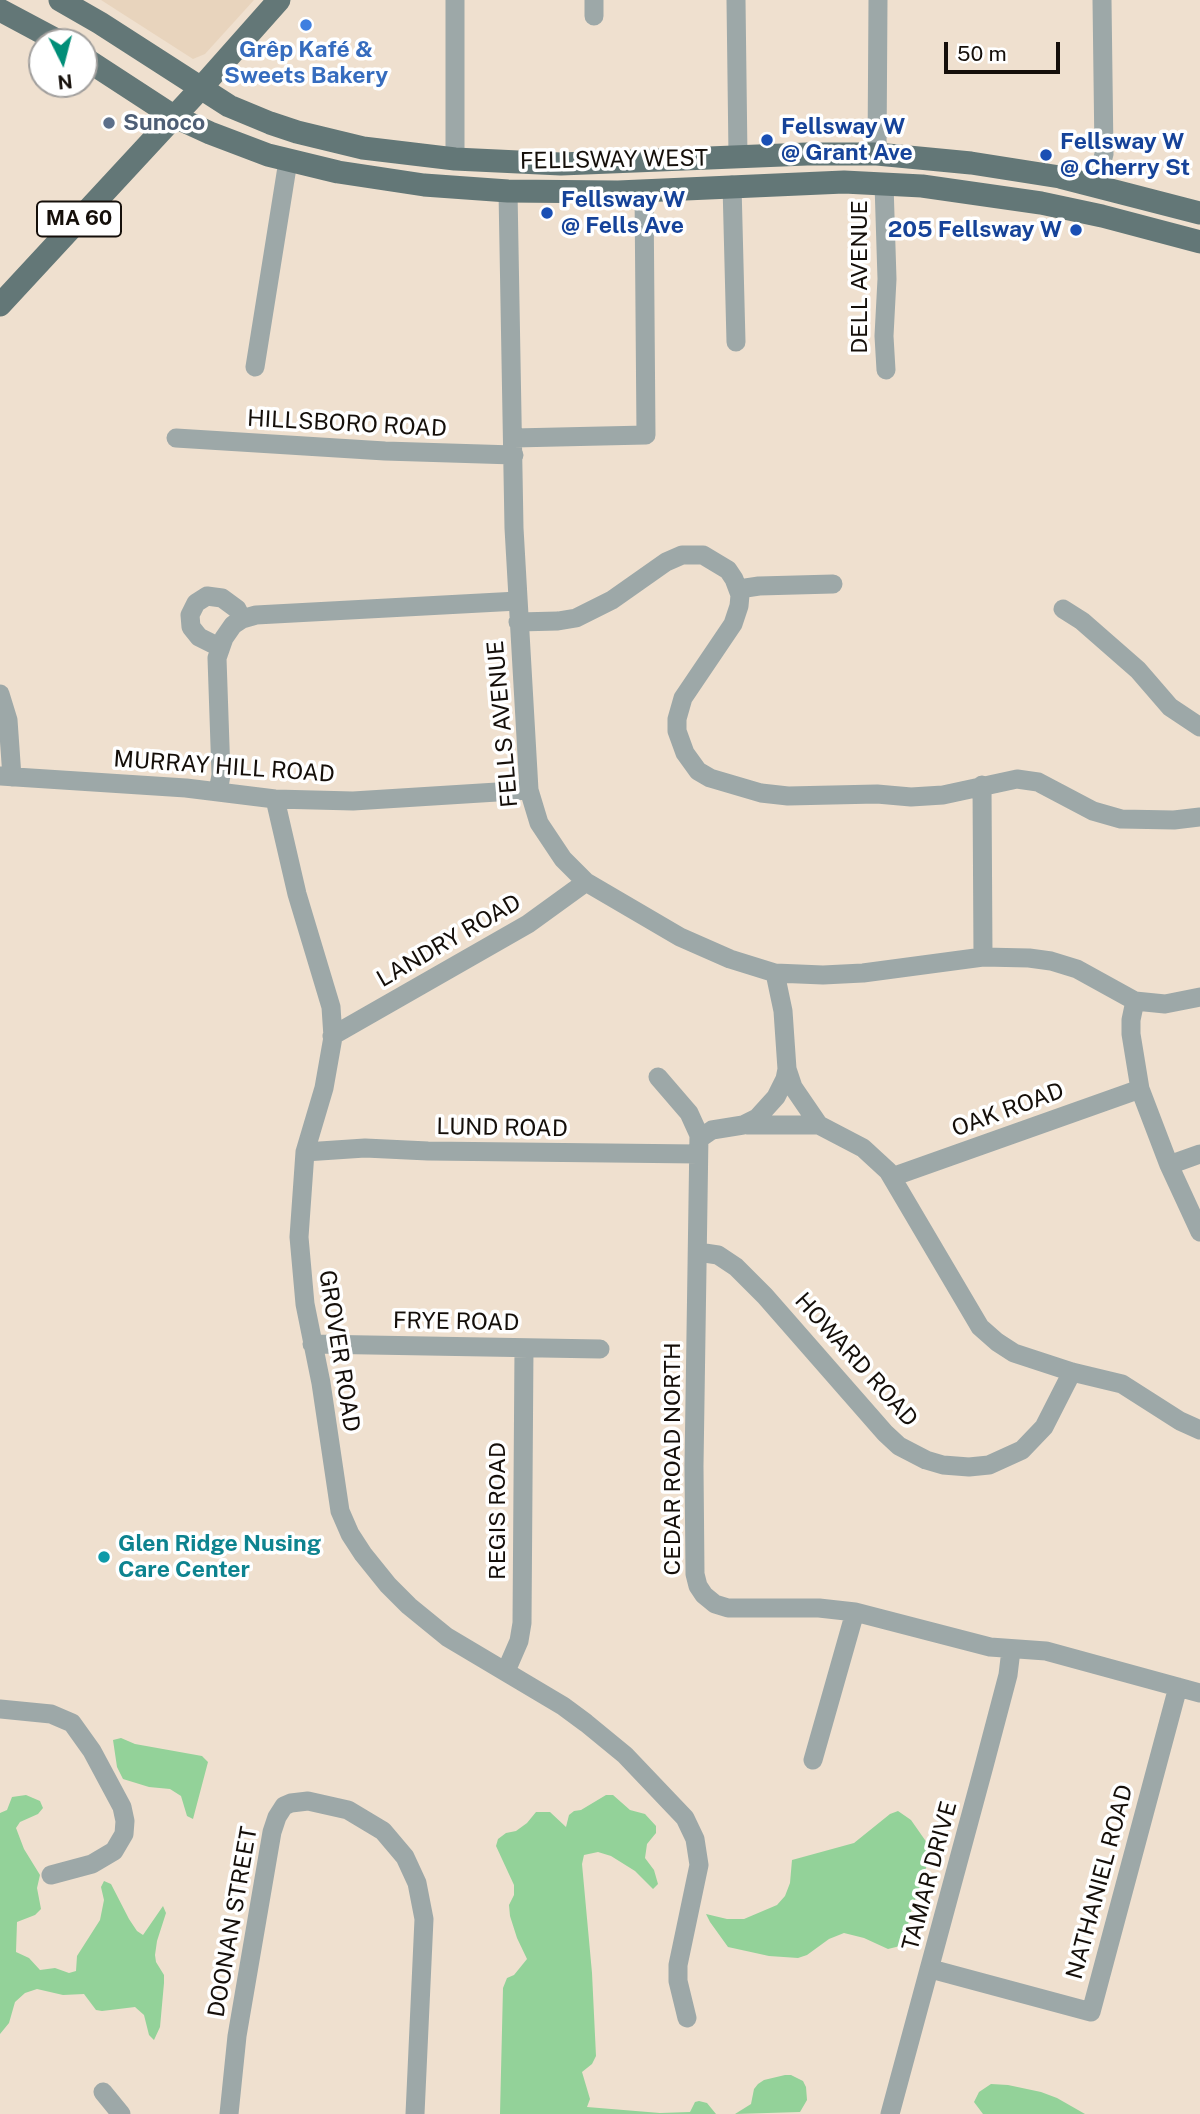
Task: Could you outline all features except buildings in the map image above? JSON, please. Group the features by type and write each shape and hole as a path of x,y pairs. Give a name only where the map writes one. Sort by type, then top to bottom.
{"main road":[{"name":"FELLSWAY WEST","path":"60,0 229,106 307,135 363,148 455,159 561,164 738,156 877,154 997,167 1096,185 1200,213"},
{"name":"MA 60","path":"0,305 279,0"},
{"path":"0,10 34,28"},
{"name":"FELLSWAY WEST","path":"98,67 173,116 229,141 288,161 382,179 508,191 644,190 844,182 884,184 965,191 1041,202 1200,242"}],"street":[{"path":"454,0 455,159"},
{"path":"736,0 738,156"},
{"path":"877,154 878,0"},
{"path":"1096,185 1104,154 1102,0"},
{"path":"255,368 288,161"},
{"name":"DELL AVENUE","path":"884,184 886,370"},
{"path":"732,186 736,342"},
{"name":"HILLSBORO ROAD","path":"176,438 385,451 514,446 646,435 644,190"},
{"name":"FELLS AVENUE","path":"508,191 514,516 529,790 533,808 546,836 563,859 586,882 645,917 709,951 775,973 863,973 983,957 1029,958 1077,969 1135,1001 1165,1004 1200,997"},
{"path":"518,622 576,618 611,600 666,562 688,554 703,555 728,570 739,589 739,606 733,624 678,708 677,725 681,747 698,771 710,778 734,787 788,796 877,794 930,797 1008,780 1038,782 1093,811 1121,819 1174,820 1200,817"},
{"path":"739,589 833,584"},
{"path":"219,647 194,633 190,615 195,603 207,596 222,597 233,605 242,619"},
{"path":"218,792 221,775 216,671 219,647 233,625 242,619 265,614 518,600"},
{"path":"1063,609 1083,621 1138,670 1170,707 1200,727"},
{"path":"0,694 8,720 6,776"},
{"name":"MURRAY HILL ROAD","path":"6,776 218,792 275,799 353,801 529,790"},
{"path":"982,785 983,957"},
{"name":"GROVER ROAD","path":"275,799 297,894 331,1007 332,1036 324,1088 305,1152 299,1237 302,1284 321,1383 340,1511 356,1544 393,1591 421,1616 447,1637 563,1706 607,1739 685,1818 697,1847 699,1874 678,1973 679,1989 687,2018"},
{"name":"LANDRY ROAD","path":"332,1036 528,924 586,882"},
{"path":"775,973 786,1036 787,1069 793,1087 819,1125 863,1149 884,1165 980,1327 988,1336 1014,1353 1072,1372 1122,1384 1180,1421 1200,1430"},
{"path":"1135,1001 1130,1034 1140,1089 1169,1165 1200,1232"},
{"name":"LUND ROAD","path":"305,1152 365,1148 428,1151 699,1147 712,1130 743,1125 757,1118 772,1104 783,1084 787,1069"},
{"name":"CEDAR ROAD NORTH","path":"658,1077 689,1113 699,1131 695,1574 698,1586 709,1600 725,1607 819,1608 855,1612 990,1647 1046,1651 1200,1693"},
{"name":"OAK ROAD","path":"892,1177 1140,1089"},
{"path":"743,1125 819,1125"},
{"path":"1169,1165 1200,1154"},
{"name":"HOWARD ROAD","path":"698,1252 718,1255 736,1267 765,1296 885,1433 899,1446 926,1460 943,1465 989,1465 1022,1450 1044,1427 1072,1372"},
{"name":"FRYE ROAD","path":"312,1344 600,1349"},
{"name":"REGIS ROAD","path":"506,1671 519,1641 522,1623 524,1348"},
{"path":"813,1760 855,1612"},
{"name":"TAMAR DRIVE","path":"890,2114 1008,1675 1011,1650"},
{"name":"NATHANIEL ROAD","path":"931,1969 1091,2012 1178,1687"},
{"path":"0,1710 31,1711 62,1718 77,1729 113,1786 122,1807 124,1834 114,1851 92,1864 51,1875"},
{"name":"DOONAN STREET","path":"229,2114 237,2036 272,1832 284,1806 308,1801 348,1810 383,1832 405,1857 417,1883 424,1919 415,2114"},
{"path":"103,2092 121,2114"}],"shaded area":[{"path":"101,0 254,0 205,54 193,59"}],"green space":[{"path":"121,1738 135,1744 202,1756 208,1762 193,1819 187,1816 181,1796 170,1789 149,1787 123,1779 117,1767 113,1740"},
{"path":"26,1795 40,1801 43,1808 38,1814 20,1822 16,1828 24,1849 40,1875 37,1888 41,1909 35,1915 17,1922 16,1952 29,1958 40,1970 55,1968 69,1973 76,1971 77,1956 100,1920 104,1900 101,1887 104,1881 111,1884 129,1919 143,1935 163,1906 166,1913 155,1955 164,1975 164,1983 160,2027 154,2040 149,2035 144,2015 135,2007 96,2010 84,1994 63,1995 37,1989 25,1993 15,2002 9,2023 0,2034 0,1813 7,1810 12,1797"},
{"path":"606,1795 613,1795 630,1810 645,1814 656,1826 656,1833 647,1844 645,1858 654,1870 658,1884 653,1889 635,1871 611,1856 598,1852 584,1855 582,1864 596,2056 592,2064 582,2072 590,2099 587,2107 660,2113 690,2112 695,2102 699,2101 707,2103 716,2114 500,2114 503,1988 507,1978 514,1975 527,1959 510,1916 509,1905 514,1895 514,1885 496,1846 498,1839 506,1833 516,1831 536,1812 550,1812 566,1827 569,1815 574,1811 581,1810"},
{"path":"898,1811 911,1820 932,1850 910,1915 906,1936 900,1946 888,1949 864,1938 844,1933 798,1958 769,1956 728,1947 710,1922 706,1914 727,1919 744,1919 777,1905 785,1896 790,1883 792,1860 854,1843 890,1814"},
{"path":"785,2075 803,2081 806,2087 807,2100 800,2112 735,2114 751,2104 754,2089 758,2084"},
{"path":"991,2084 1041,2092 1085,2114 983,2114 974,2102 979,2092"}],"place":[{"name":"Grêp Kafé & Sweets Bakery","path":"306,25"},
{"name":"Sunoco","path":"109,123"},
{"name":"Fellsway W @ Grant Ave","path":"767,140"},
{"name":"Fellsway W @ Cherry St","path":"1046,155"},
{"name":"Fellsway W @ Fells Ave","path":"547,213"},
{"name":"205 Fellsway W","path":"1076,230"},
{"name":"Glen Ridge Nusing Care Center","path":"104,1557"}]}
